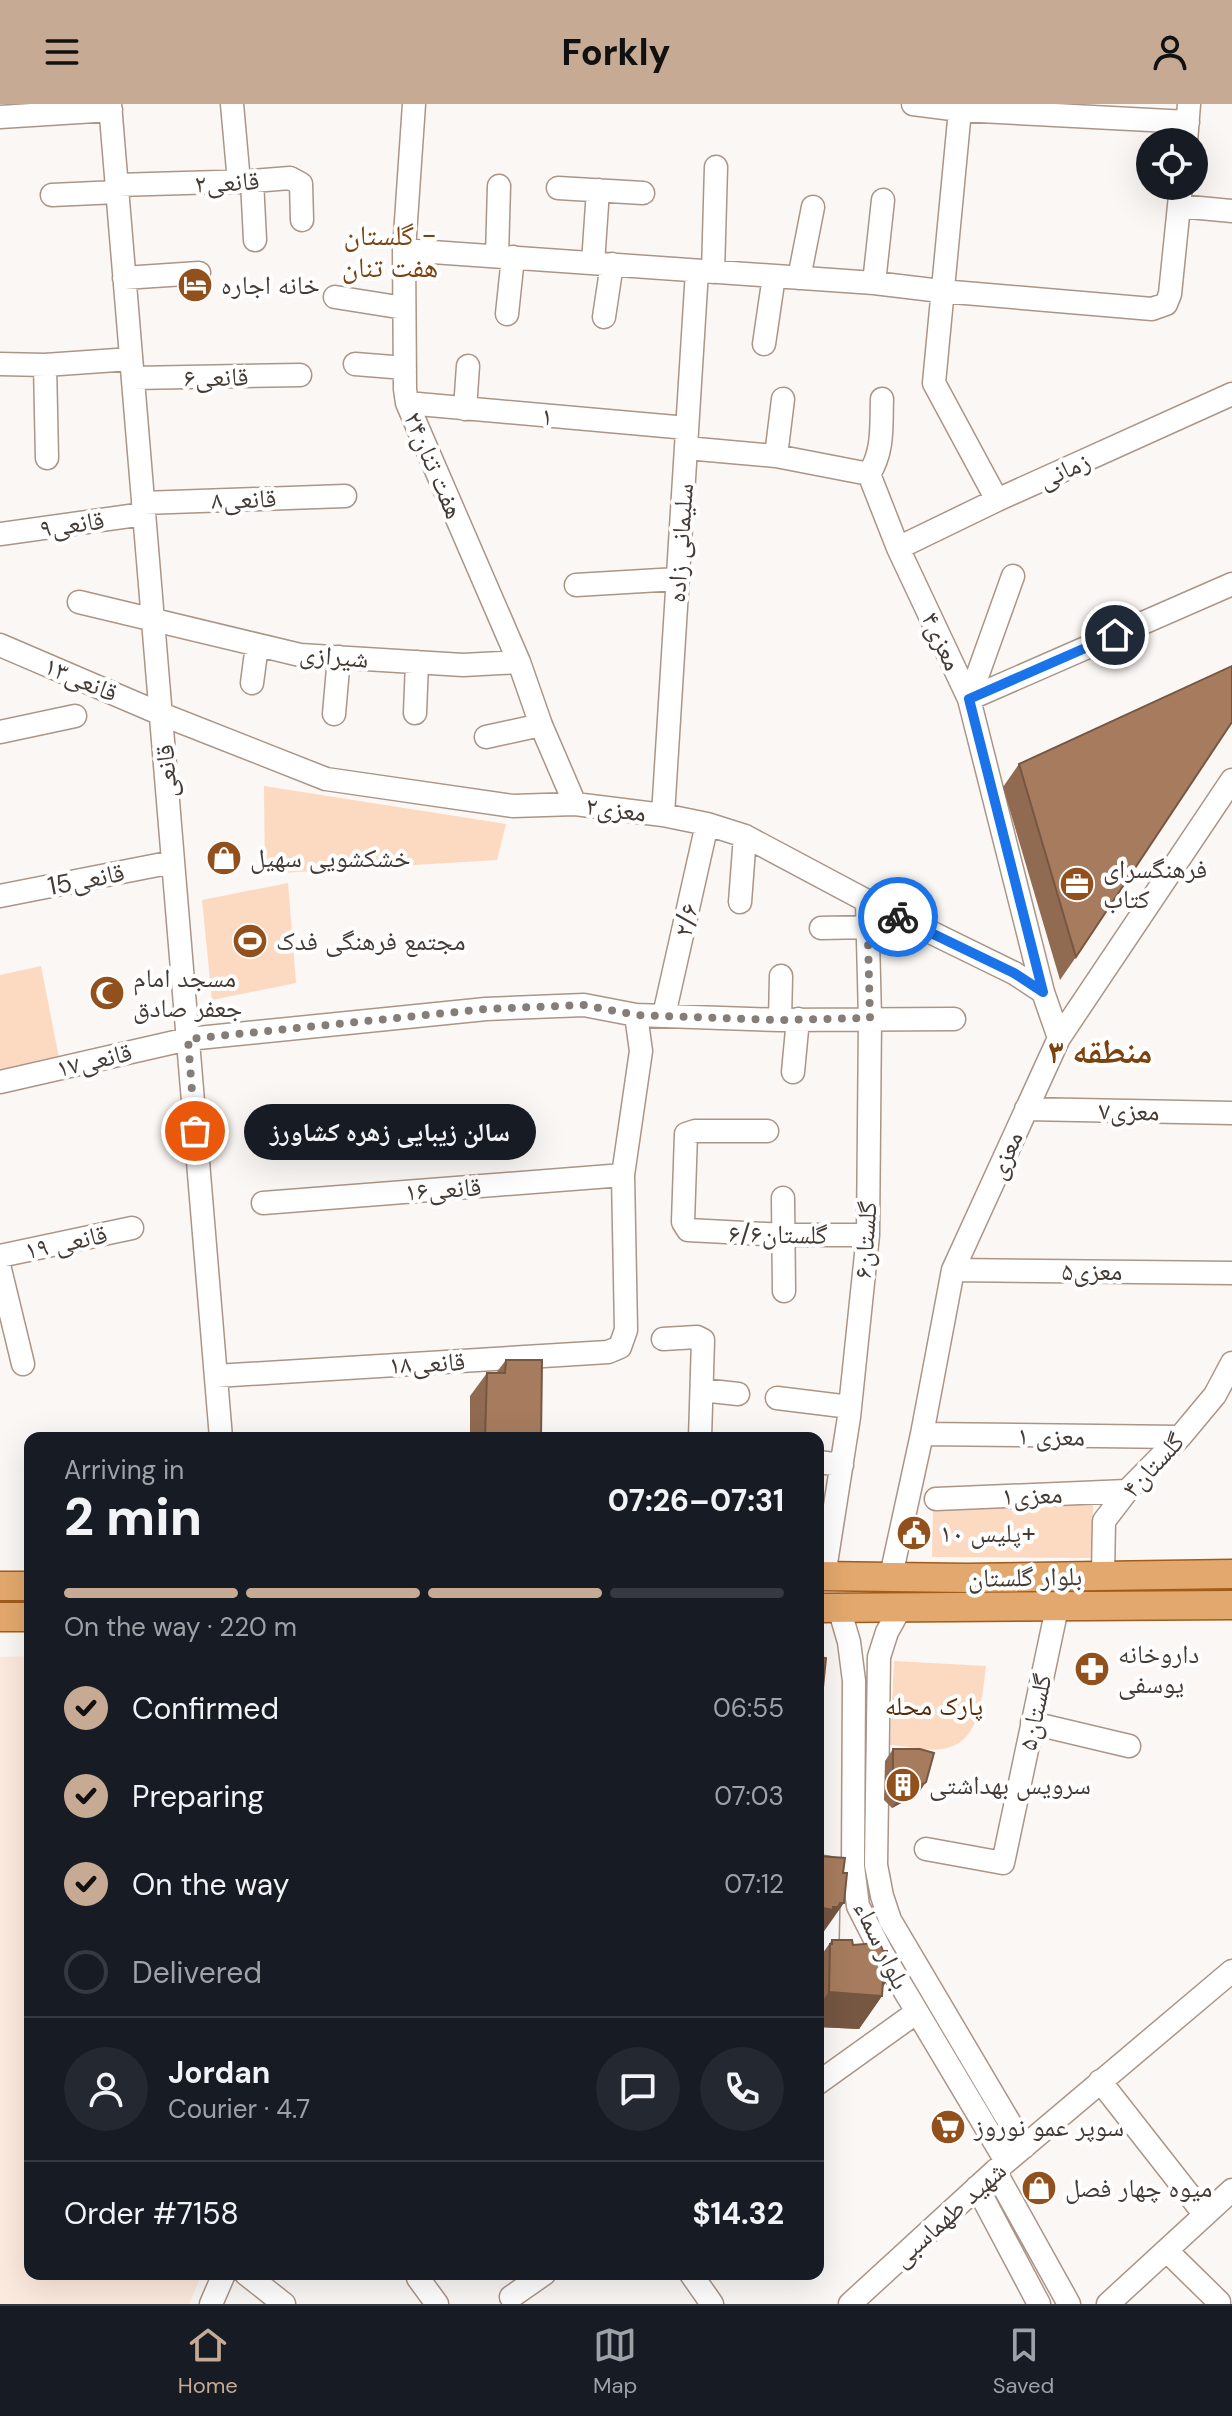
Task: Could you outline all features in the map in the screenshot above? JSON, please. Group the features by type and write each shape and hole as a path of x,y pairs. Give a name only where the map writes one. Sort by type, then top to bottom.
{"main road":[{"name":"بلوار گلستان","path":"824,1576 1232,1574"},
{"path":"1022,1576 1023,1607"},
{"path":"0,1586 24,1586"},
{"name":"بلوار گلستان","path":"829,1608 1232,1605"},
{"path":"0,1617 24,1617"}],"street":[{"path":"232,104 255,240"},
{"name":"هفت تنان۲۴","path":"414,104 404,250 407,403 519,662 541,725 575,804"},
{"path":"913,104 960,110 1188,123"},
{"path":"0,117 110,107"},
{"name":"قانعی","path":"110,107 221,1432"},
{"path":"960,110 934,383 997,500"},
{"name":"سلیمانی زاده","path":"663,815 686,438 716,167"},
{"name":"۲قانعی","path":"52,195 290,178 301,184 302,220"},
{"path":"499,186 507,314"},
{"path":"558,188 643,193"},
{"path":"598,190 604,317"},
{"path":"874,283 883,200"},
{"path":"404,250 874,283 1152,309 1166,304 1170,294 1180,200"},
{"path":"1194,200 1232,211"},
{"path":"799,278 813,207"},
{"path":"124,278 199,273"},
{"path":"764,344 774,276"},
{"path":"335,297 404,308"},
{"name":"۶قانعی","path":"0,364 300,375"},
{"path":"355,364 405,368"},
{"path":"45,365 47,458"},
{"path":"465,409 468,366"},
{"name":"زمانی","path":"898,548 1232,394"},
{"path":"776,456 783,399"},
{"path":"686,438 869,474 877,462 881,441 882,399"},
{"name":"۱","path":"407,403 686,438"},
{"name":"۴معزی","path":"869,474 898,548 969,699 1043,992 1059,1038"},
{"name":"۸قانعی","path":"144,509 345,496"},
{"name":"۹قانعی","path":"0,534 144,509"},
{"path":"969,699 1013,576"},
{"path":"576,585 677,579"},
{"path":"969,699 1232,584"},
{"name":"شیرازی","path":"79,602 300,655 463,665 519,662"},
{"name":"۱۳قانعی","path":"0,645 161,714"},
{"path":"252,683 257,645"},
{"path":"334,714 339,657"},
{"path":"415,713 417,662"},
{"name":"۲معزی","path":"161,714 326,779 513,806 575,804 707,824 745,836 867,901 1014,973 1043,992"},
{"path":"0,732 75,716"},
{"path":"486,737 541,725"},
{"name":"معزی","path":"891,1576 953,1270 1059,1038 1232,780"},
{"name":"۲/۶","path":"664,1015 707,824"},
{"path":"740,902 745,836"},
{"name":"15قانعی","path":"0,896 173,862"},
{"name":"گلستان۶","path":"824,1560 850,1407 868,1235 870,1018 867,901"},
{"path":"821,928 869,927"},
{"path":"781,976 789,1019 793,1072"},
{"name":"۱۷قانعی","path":"0,1082 188,1039 486,1009 584,1005 636,1015 954,1019"},
{"path":"623,1175 641,1051 636,1015"},
{"name":"۷معزی","path":"1026,1109 1232,1113"},
{"name":"۶/۶گلستان","path":"767,1131 695,1131 686,1134 683,1222 688,1230 868,1235"},
{"name":"۱۶قانعی","path":"263,1203 623,1175"},
{"name":"۱۸قانعی","path":"216,1376 608,1352 620,1347 626,1330 623,1175"},
{"path":"783,1198 784,1291"},
{"name":"قانعی ۱۹","path":"0,1256 132,1228"},
{"path":"0,1269 23,1364"},
{"name":"۵معزی","path":"953,1270 1232,1273"},
{"path":"663,1339 697,1337 703,1340 700,1432"},
{"name":"گلستان۴","path":"1103,1575 1104,1521 1127,1491 1223,1395 1232,1363"},
{"path":"702,1390 738,1394"},
{"path":"777,1398 850,1407"},
{"name":"معزی ۱","path":"922,1434 1180,1437"},
{"path":"824,1463 842,1465"},
{"name":"۱معزی","path":"936,1499 1127,1491"},
{"name":"بلوار سماء","path":"901,1607 887,1632 879,1657 876,1865 882,1896 890,1920 1024,2147"},
{"name":"بلوار سماء","path":"829,1608 849,1642 854,1681 853,1866 858,1906 1000,2166 1069,2304"},
{"name":"گلستان۵","path":"926,1849 1003,1863 1057,1608"},
{"path":"854,1681 879,1680"},
{"path":"1032,1723 1129,1746"},
{"path":"824,1867 829,1868 824,1935"},
{"path":"824,1962 882,1953"},
{"name":"شهید طهماسبی","path":"850,2304 1000,2166 1232,1971"},
{"path":"824,2079 917,2012"},
{"path":"1100,2081 1205,2215"},
{"path":"977,2187 1039,2304"},
{"path":"1108,2304 1232,2190"},
{"path":"1167,2251 1223,2299"},
{"path":"211,2304 221,2280"},
{"path":"254,2280 284,2304"},
{"path":"422,2280 437,2304"},
{"path":"511,2297 535,2280"},
{"path":"695,2280 712,2304"}],"shaded area":[{"path":"24,1656 24,2280 199,2280 189,2304 0,2304 0,1657"}],"green space":[{"path":"264,786 506,824 497,860 265,874"},
{"name":"مجتمع فرهنگی فدک","path":"288,883 296,983 212,1000 202,900"},
{"path":"41,966 60,1063 0,1077 0,975"},
{"path":"933,1504 1093,1505 1092,1558 932,1557"},
{"name":"پارک محله","path":"894,1661 986,1666 981,1705 965,1738 942,1749 890,1745"}],"building":[{"name":"فرهنگسرای کتاب","path":"1232,666 1232,722 1076,957 1019,764"},
{"path":"506,1360 542,1360 541,1432 485,1432 487,1373 505,1373"},
{"path":"893,1749 920,1749 934,1753 926,1782 900,1797 893,1788"},
{"path":"824,1856 845,1858 844,1903 833,1907 833,1910 824,1908"},
{"path":"832,1940 852,1940 853,1945 876,1943 876,1946 887,1951 887,1981 883,1981 882,1996 829,1992"}],"way so far":[{"path":"195,1131 188,1039 486,1009 584,1005 636,1015 780,1020 870,1018 867,901 898,917"}],"place":[{"name":"خانه اجاره","path":"195,285"},
{"name":"خشکشویی سهیل","path":"224,858"},
{"name":"فرهنگسرای کتاب","path":"1077,884"},
{"name":"مجتمع فرهنگی فدک","path":"250,941"},
{"name":"مسجد امام جعفر صادق","path":"107,993"},
{"name":"سالن زیبایی زهره کشاورز","path":"195,1131"},
{"name":"پلیس ۱۰+","path":"914,1533"},
{"name":"داروخانه یوسفی","path":"1092,1669"},
{"name":"سرویس بهداشتی","path":"903,1785"},
{"name":"سوپر عمو نوروز","path":"948,2127"},
{"name":"میوه چهار فصل","path":"1039,2188"}],"district":[{"name":"گلستان - هفت تنان","path":"390,251"},
{"name":"منطقه ۳","path":"1100,1051"}],"route":[{"path":"898,917 1014,973 1043,992 969,699 1115,635"}]}
